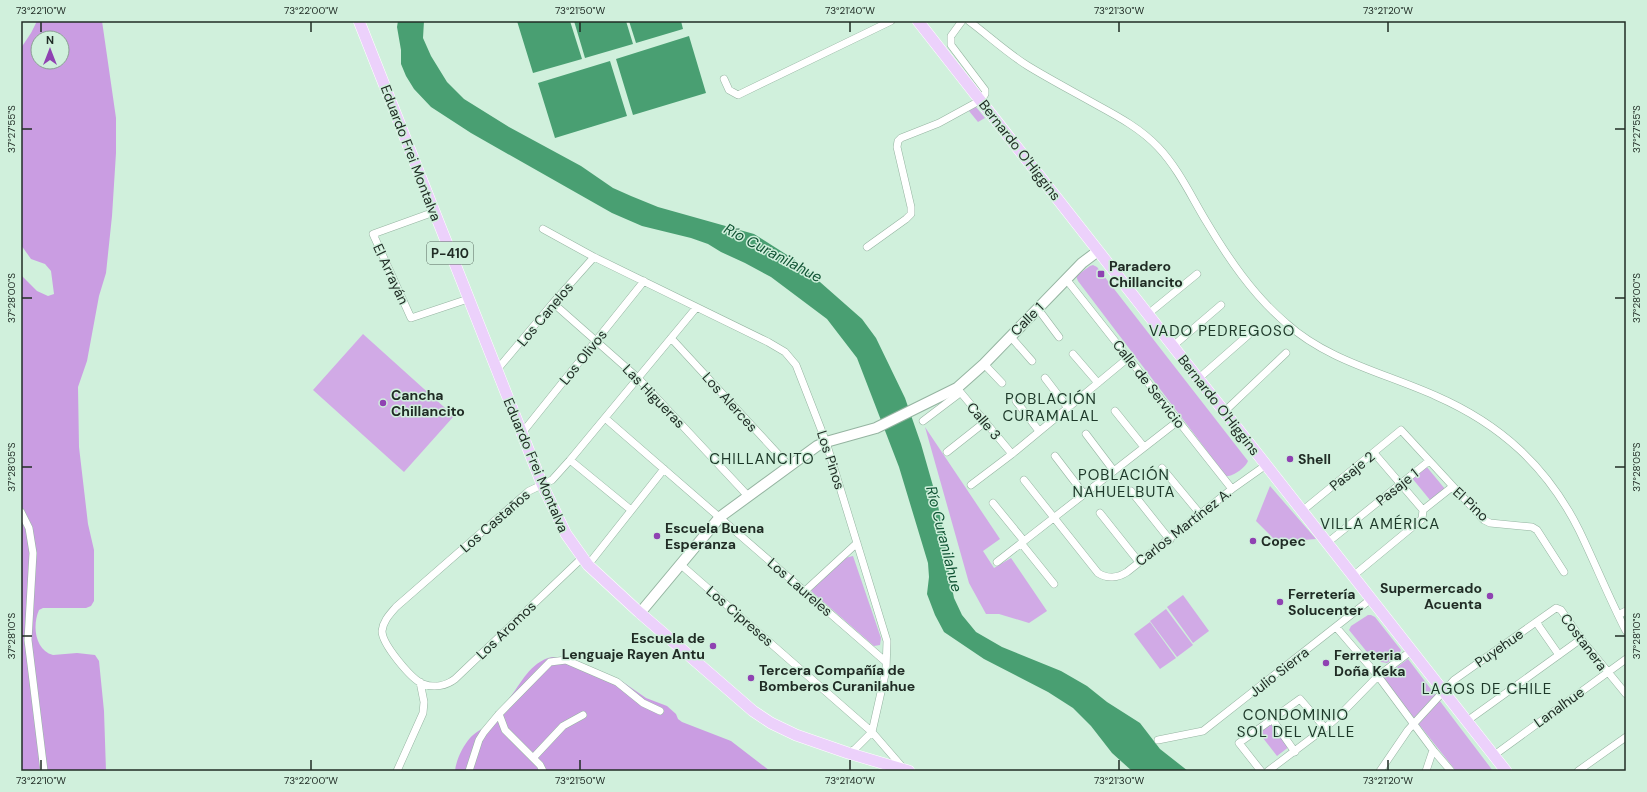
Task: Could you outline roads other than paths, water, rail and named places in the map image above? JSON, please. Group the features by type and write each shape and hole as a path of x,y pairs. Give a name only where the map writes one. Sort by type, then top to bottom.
{"main road":[{"name":"Eduardo Frei Montalva","path":"359,21 496,372 542,484 558,521 585,561 640,613 762,717 796,735 889,768 907,770"},
{"name":"Bernardo O'Higgins","path":"918,21 1506,771"}],"street":[{"path":"724,79 729,90 738,95 891,21"},
{"path":"867,247 911,214 911,207 897,147 901,138 939,122 981,100 985,94 984,90 950,43 951,36 962,21"},
{"path":"969,21 1010,54 1049,78 1121,118 1156,144 1167,156 1177,171 1222,247 1240,272 1265,303 1293,330 1311,343 1331,354 1456,405 1493,427 1511,441 1541,473 1570,515 1626,631"},
{"name":"El Arrayán","path":"434,212 373,234 411,318 468,299"},
{"name":"Los Pinos","path":"543,229 594,257 768,342 785,352 796,365 826,442 887,641 886,670 872,732"},
{"name":"Calle 1","path":"640,613 720,517 817,446 876,428 959,390 1082,263 1098,251"},
{"name":"Los Canelos","path":"496,372 553,303 594,257"},
{"path":"1148,314 1197,274"},
{"name":"Calle de Servicio","path":"1066,279 1232,489"},
{"name":"Los Olivos","path":"522,433 644,281"},
{"name":"Las Higueras","path":"553,303 638,378 748,496"},
{"path":"1173,346 1221,305"},
{"name":"Los Castaños","path":"422,683 388,648 383,639 384,624 388,616 396,607 529,491 552,480 696,308"},
{"path":"1038,309 1059,337"},
{"path":"1198,378 1255,329"},
{"path":"1010,336 1032,362"},
{"name":"Los Alerces","path":"672,338 789,466"},
{"path":"1073,354 1098,383"},
{"path":"1224,412 1286,354"},
{"path":"971,485 1012,454 1128,358"},
{"path":"984,364 1002,383"},
{"path":"1045,378 1068,408"},
{"path":"923,420 959,390"},
{"name":"Calle 3","path":"959,390 1012,454"},
{"path":"1016,401 1039,431"},
{"path":"1115,411 1144,447"},
{"name":"Los Laureles","path":"605,418 886,662"},
{"path":"997,562 1178,421"},
{"path":"947,452 985,422"},
{"name":"Pasaje 2","path":"1302,511 1401,430"},
{"name":"El Pino","path":"1401,430 1452,487 1486,521 1532,527 1537,530 1564,572"},
{"path":"1086,434 1114,471"},
{"path":"1374,453 1423,510"},
{"path":"1055,456 1084,494"},
{"path":"570,460 631,510"},
{"name":"Pasaje 1","path":"1327,543 1429,461"},
{"name":"Carlos Martínez A.","path":"1053,518 1098,573 1102,576 1108,577 1121,576 1170,540 1232,489 1266,465"},
{"path":"1162,468 1201,515"},
{"name":"Los Aromos","path":"422,683 446,685 455,679 585,561 631,510 664,469"},
{"path":"1024,480 1053,518"},
{"path":"1353,576 1422,519 1423,510 1452,487"},
{"path":"1131,491 1170,540"},
{"path":"994,503 1054,584"},
{"path":"21,512 29,528 33,553 28,640 44,771"},
{"path":"1100,513 1139,562"},
{"path":"805,591 857,543"},
{"name":"Los Cipreses","path":"680,564 872,732"},
{"name":"Julio Sierra","path":"1158,740 1203,731 1371,599"},
{"name":"Puyehue","path":"1380,771 1413,724 1454,680 1558,608"},
{"name":"Costanera","path":"1558,608 1607,672 1626,694"},
{"path":"1618,615 1626,611"},
{"path":"1536,622 1559,655"},
{"path":"1336,627 1378,676 1413,724 1451,771"},
{"path":"1467,721 1581,639"},
{"path":"1268,771 1325,728 1339,716 1378,676 1412,651"},
{"path":"469,771 479,740 484,732 499,714 550,662 566,660 617,682 643,703 660,711"},
{"name":"Lanalhue","path":"1493,756 1607,672 1626,660"},
{"path":"397,771 422,713 424,702 422,683"},
{"path":"1261,771 1239,743 1300,699 1325,728"},
{"path":"499,714 505,730 520,747 540,765 542,771"},
{"path":"533,758 563,726 583,716"},
{"path":"1272,719 1295,752"},
{"path":"848,753 856,749 872,732 907,770"},
{"path":"1581,770 1626,737"},
{"path":"1427,771 1433,750"}],"water":[{"name":"Río Curanilahue","path":"398,21 424,21 423,38 431,56 447,82 464,99 509,127 581,166 613,188 658,207 754,234 795,260 862,319 876,338 905,398 921,444 937,500 954,598 962,615 976,632 1002,647 1061,671 1087,686 1107,702 1140,723 1160,749 1188,771 1132,771 1112,753 1091,726 1073,708 1048,692 984,659 944,632 935,615 927,594 929,577 928,563 899,467 857,358 827,319 771,277 745,263 708,244 691,238 642,226 612,213 471,133 431,107 414,89 401,64 401,50 397,27"},
{"path":"517,21 570,21 582,59 533,73"},
{"path":"574,21 626,21 633,44 585,58"},
{"path":"629,21 681,21 683,29 636,43"},
{"path":"689,36 706,93 633,115 616,59"},
{"path":"610,61 627,116 555,138 538,83"}],"place":[{"name":"Paradero Chillancito","path":"1101,274"},
{"name":"Cancha Chillancito","path":"383,403"},
{"name":"Shell","path":"1290,459"},
{"name":"Escuela Buena Esperanza","path":"657,536"},
{"name":"Copec","path":"1253,541"},
{"name":"Supermercado Acuenta","path":"1490,596"},
{"name":"Ferretería Solucenter","path":"1280,602"},
{"name":"Escuela de Lenguaje Rayen Antu","path":"713,646"},
{"name":"Ferreteria Doña Keka","path":"1326,663"},
{"name":"Tercera Compañía de Bomberos Curanilahue","path":"751,678"}],"district":[{"name":"VADO PEDREGOSO","path":"1222,331"},
{"name":"POBLACIÓN CURAMALAL","path":"1051,408"},
{"name":"CHILLANCITO","path":"762,459"},
{"name":"POBLACIÓN NAHUELBUTA","path":"1124,484"},
{"name":"VILLA AMÉRICA","path":"1380,524"},
{"name":"LAGOS DE CHILE","path":"1487,689"},
{"name":"CONDOMINIO SOL DEL VALLE","path":"1296,724"}]}
